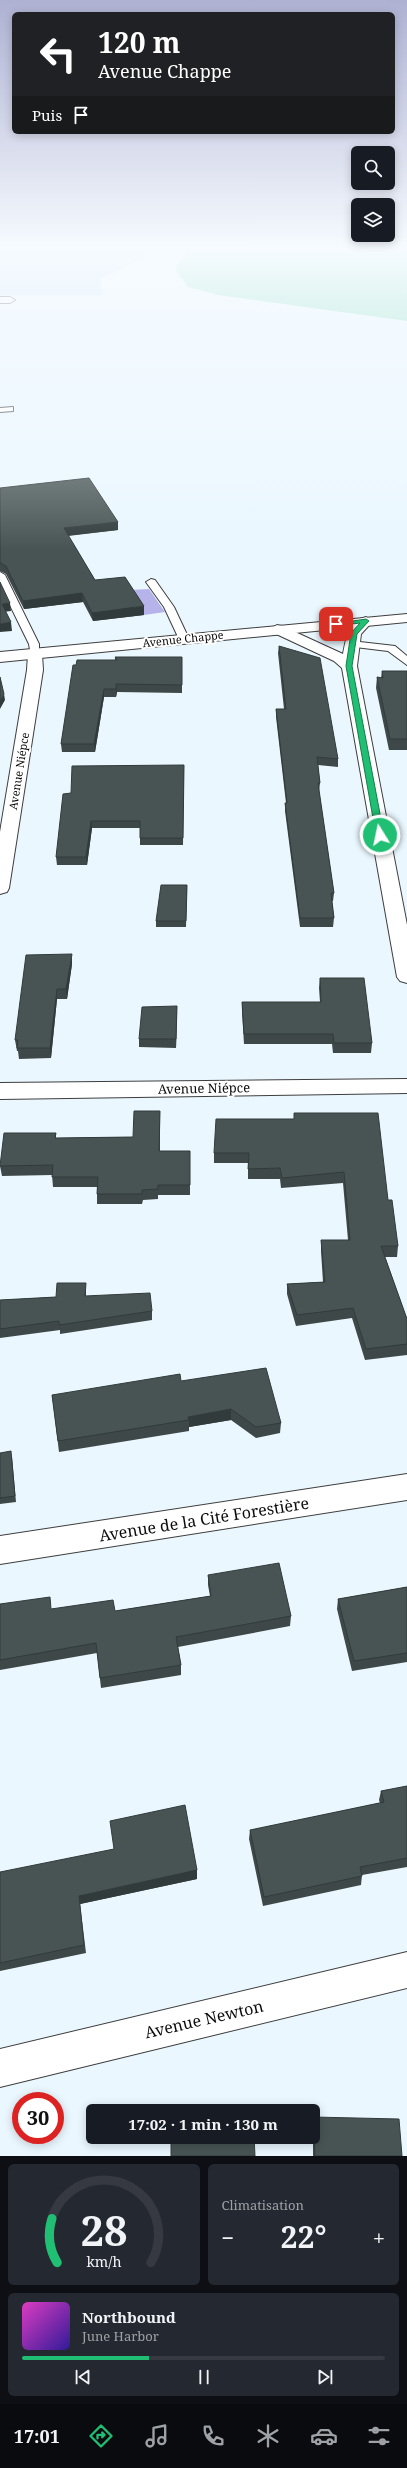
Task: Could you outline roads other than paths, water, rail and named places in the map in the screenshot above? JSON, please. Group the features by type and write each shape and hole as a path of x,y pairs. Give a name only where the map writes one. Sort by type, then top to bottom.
{"street":[{"name":"Avenue Chappe","path":"0,658 277,629 407,618"},
{"path":"366,621 354,633 351,644 349,666 407,977"},
{"path":"277,629 315,648 340,658 349,666"},
{"path":"315,648 338,647 351,644"},
{"name":"Avenue Niépce","path":"0,888 35,670 35,654"},
{"name":"Avenue Niépce","path":"0,1091 407,1086"},
{"name":"Avenue de la Cité Forestière","path":"0,1550 407,1487"},
{"name":"Avenue Newton","path":"0,2068 407,1970"}],"lane":[{"path":"0,410 10,409"},
{"path":"0,575 34,644 35,654"},
{"path":"151,582 169,607 184,639"},
{"path":"351,644 391,648 407,662"}]}
